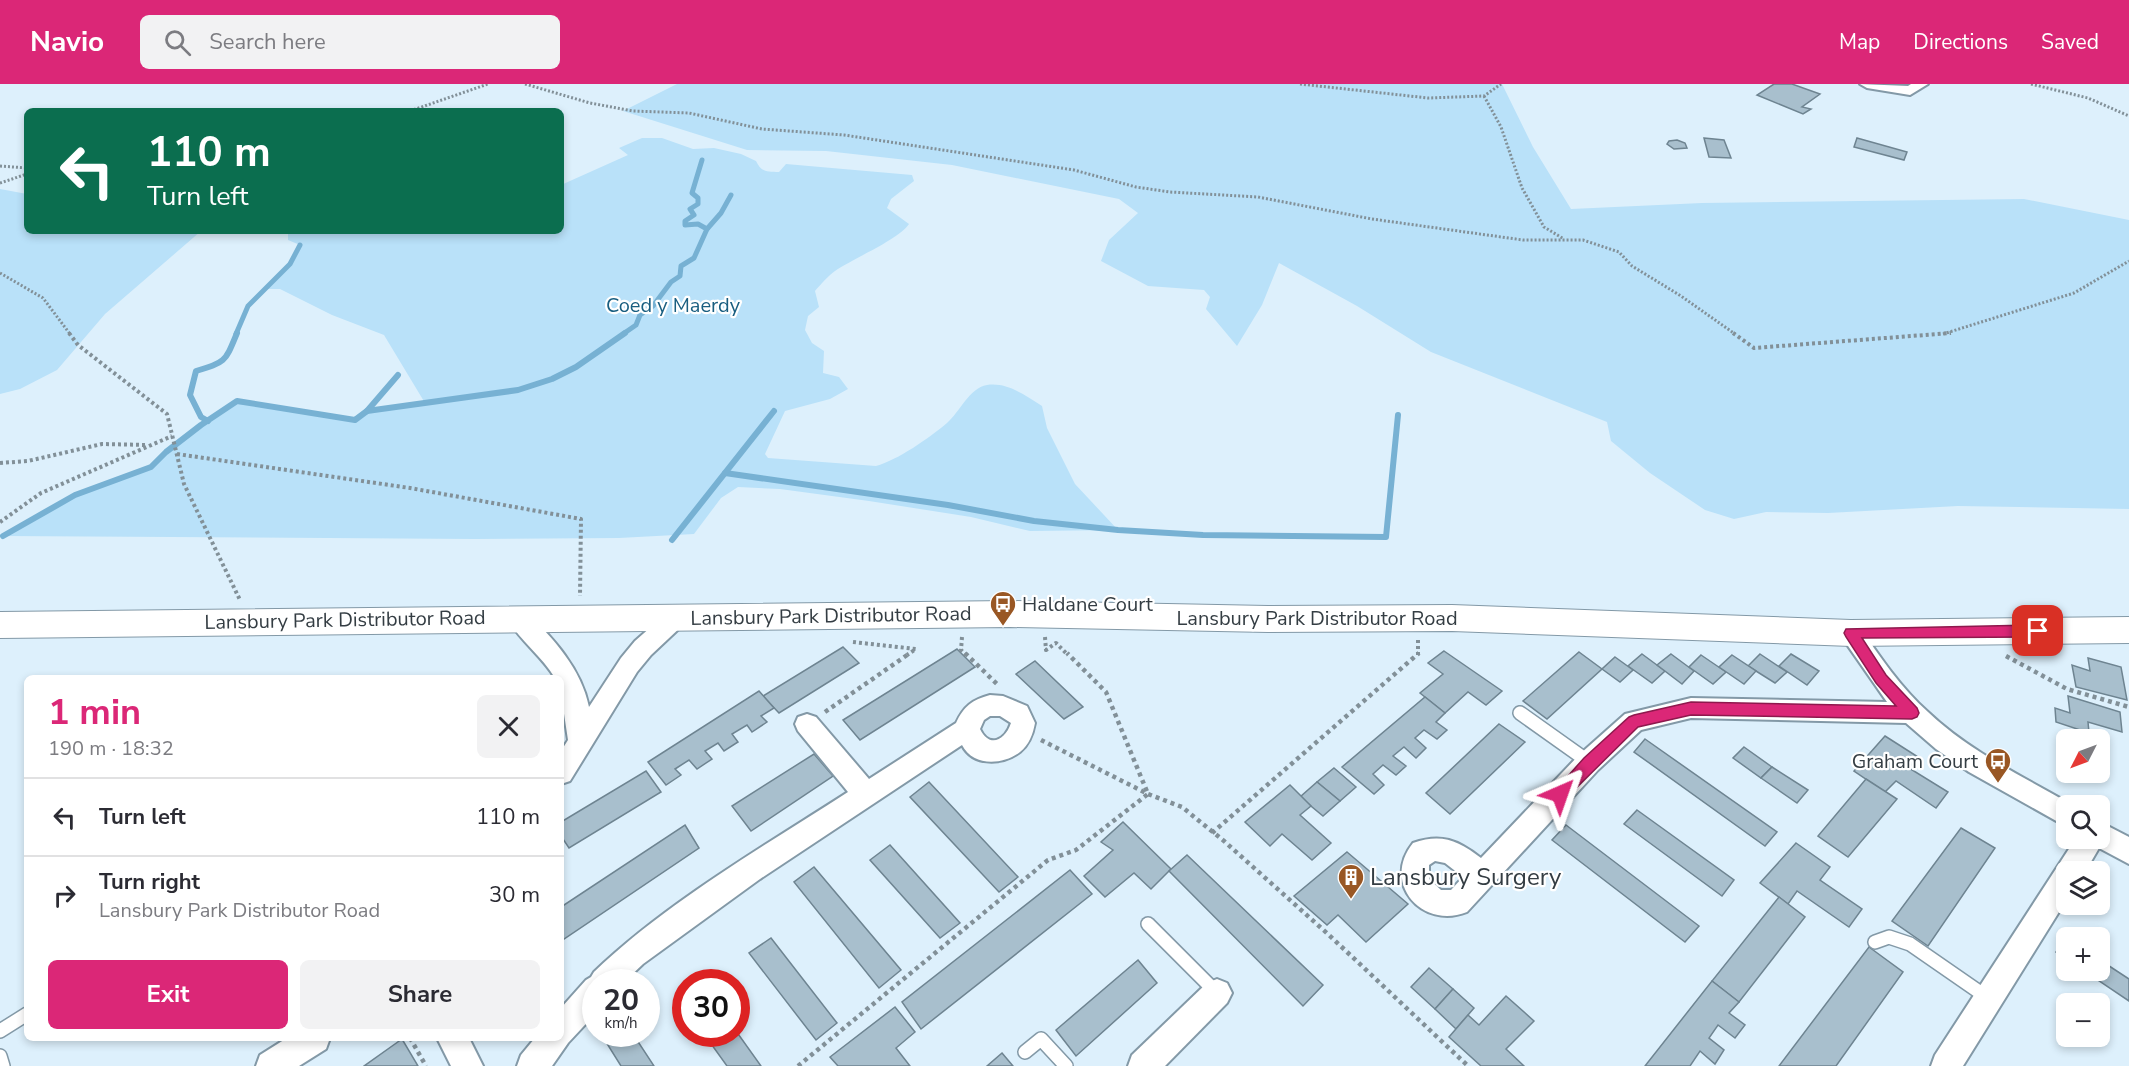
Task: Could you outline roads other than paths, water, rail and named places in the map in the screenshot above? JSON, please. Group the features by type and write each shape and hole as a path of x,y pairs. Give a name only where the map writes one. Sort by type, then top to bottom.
{"street":[{"path":"1867,84 1910,92 1921,84"},
{"name":"Lansbury Park Distributor Road","path":"0,625 519,618 1044,615 1268,619 1415,618 1851,633 2129,630"},
{"path":"519,618 560,663 567,675 577,702 581,742"},
{"path":"564,768 629,665 643,648 676,618"},
{"path":"1851,633 1881,679 1930,730 1959,751 2056,808"},
{"path":"618,969 643,947 750,870 967,729 973,715 980,710 996,705 1012,710 1018,716 1022,730 1019,737 1007,748 989,751 974,743 967,729"},
{"path":"1483,876 1589,762 1634,721 1691,708 1912,713"},
{"path":"807,724 866,794"},
{"path":"2110,840 2129,852"},
{"path":"1946,1066 2056,892"},
{"path":"1143,1066 1217,993"},
{"path":"564,1027 582,1006"},
{"path":"271,1066 310,1041"},
{"path":"454,1041 468,1066"},
{"path":"532,1066 553,1041"}],"lane":[{"path":"1520,713 1589,762"},
{"path":"1148,924 1217,993"},
{"path":"1875,942 1889,937 1910,944 1988,998"},
{"path":"0,1031 24,1016"},
{"path":"1025,1052 1041,1039 1066,1066"},
{"path":"0,1056 3,1066"}],"waterway":[{"path":"702,160 692,193 698,198 698,204 690,209 694,215 685,221 685,225 698,224 707,229"},
{"path":"707,229 721,213 731,195"},
{"path":"623,334 636,325 640,315 653,306 671,282 680,276 681,266 694,258 707,229"},
{"path":"236,334 248,306 290,264 300,245"},
{"path":"207,421 201,417 190,395 196,371 223,360 237,333"},
{"path":"367,411 518,390 552,379 576,367 625,333"},
{"path":"367,411 398,375"},
{"path":"207,421 237,401 355,420 367,411"},
{"path":"672,540 774,411"},
{"path":"725,473 948,505 1034,521 1118,530 1203,535 1386,537 1398,415"},
{"path":"3,536 75,495 151,467 166,452 207,421"}],"place":[{"name":"Haldane Court","path":"1003,627"},
{"name":"Graham Court","path":"1998,784"},
{"name":"Lansbury Surgery","path":"1351,900"}],"park label":[{"name":"Coed y Maerdy","path":"673,305"}]}
